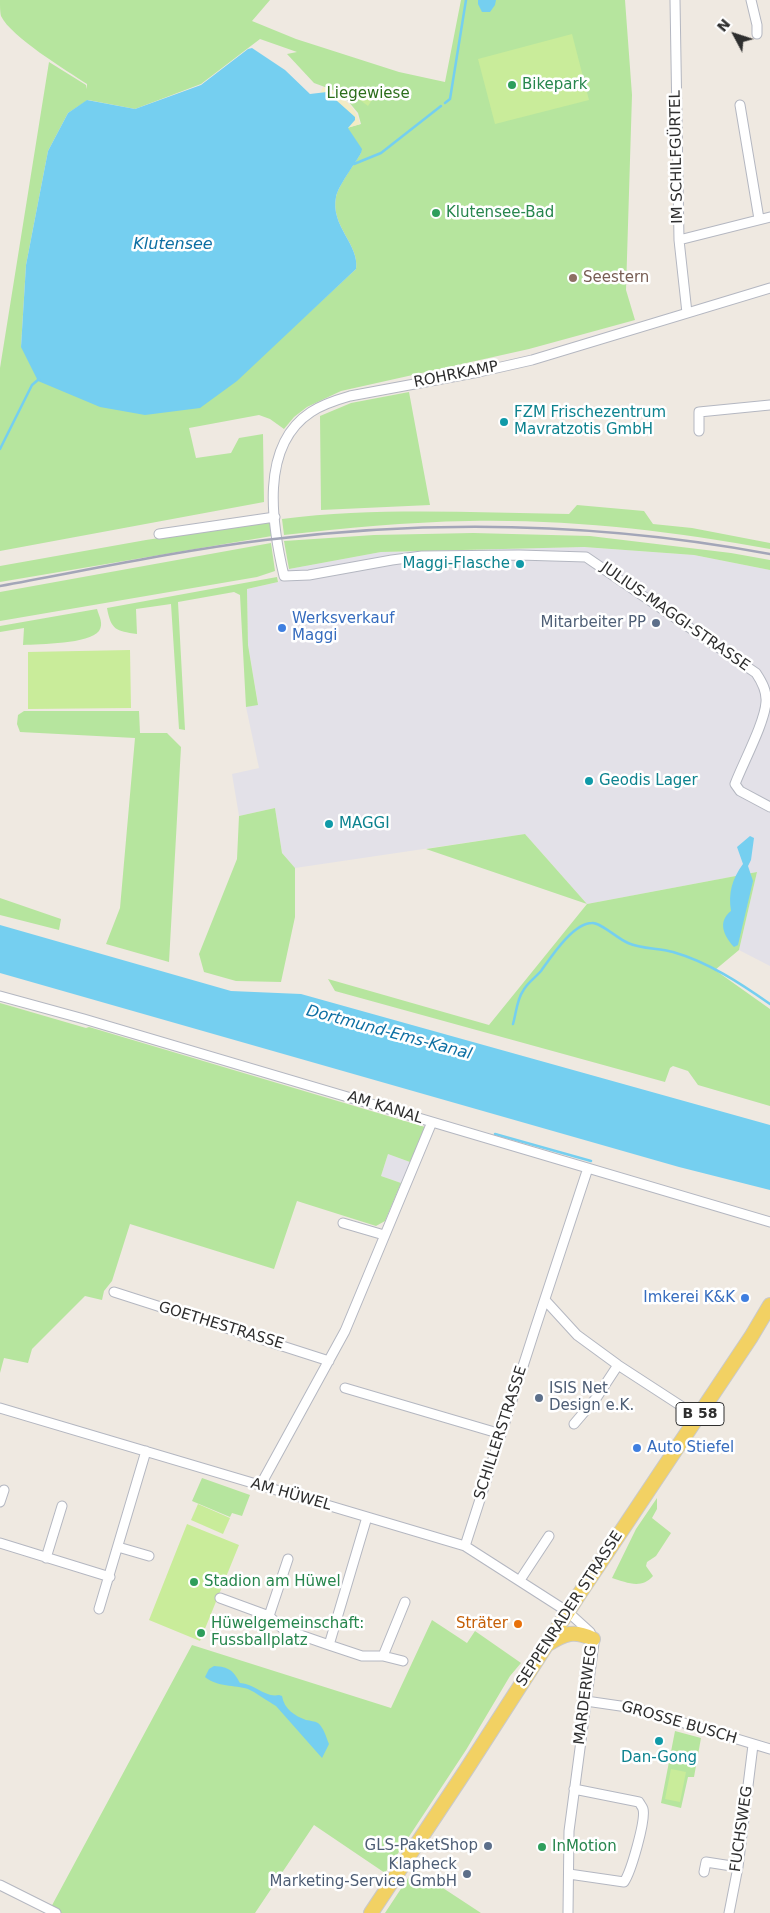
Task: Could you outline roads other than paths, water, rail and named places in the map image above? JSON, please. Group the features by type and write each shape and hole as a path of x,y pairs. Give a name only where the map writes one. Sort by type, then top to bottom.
{"main road":[{"name":"SEPPENRADER STRASSE","path":"371,1913 770,1305"},
{"path":"546,1646 558,1638 571,1633 582,1634 593,1639"}],"street":[{"name":"IM SCHILFGÜRTEL","path":"675,0 679,240 687,313"},
{"path":"752,0 757,34"},
{"path":"740,104 759,220"},
{"path":"679,240 770,217"},
{"name":"ROHRKAMP","path":"284,576 273,496 275,469 287,437 310,412 330,402 350,396 532,360 770,288"},
{"path":"699,431 699,412 770,405"},
{"path":"159,534 275,517"},
{"name":"JULIUS-MAGGI-STRASSE","path":"284,576 309,575 422,556 519,555 586,557 756,673 764,685 766,702 763,716 735,784 740,791 770,807"},
{"name":"AM KANAL","path":"0,996 84,1019 770,1222"},
{"path":"260,1486 345,1332 432,1122"},
{"path":"588,1168 545,1300 577,1335 618,1365 698,1417"},
{"path":"343,1223 384,1235"},
{"name":"GOETHESTRASSE","path":"114,1292 329,1361"},
{"name":"SCHILLERSTRASSE","path":"465,1546 545,1300"},
{"path":"574,1424 597,1397 618,1365"},
{"path":"345,1388 501,1434"},
{"name":"AM HÜWEL","path":"0,1408 465,1546 568,1612"},
{"path":"99,1609 146,1451"},
{"path":"0,1502 4,1490"},
{"path":"46,1558 62,1506"},
{"path":"329,1646 367,1517"},
{"path":"520,1580 549,1536"},
{"path":"0,1543 110,1576"},
{"path":"118,1547 149,1556"},
{"path":"269,1616 288,1560"},
{"path":"220,1598 269,1616 283,1629 329,1646 362,1656 383,1656 403,1661"},
{"path":"383,1656 405,1602"},
{"name":"MARDERWEG","path":"568,1612 586,1627 593,1639 593,1653 569,1830 568,1913"},
{"name":"GROSSE BUSCH","path":"586,1701 634,1708 770,1749"},
{"name":"FUCHSWEG","path":"729,1913 738,1866 753,1744"},
{"path":"569,1874 624,1882 629,1875 644,1810 639,1802 574,1788"},
{"path":"704,1872 706,1862 738,1866"},
{"path":"0,1885 56,1913"}],"water":[{"path":"478,0 496,0 490,12 482,12"},
{"name":"Klutensee","path":"252,48 285,70 310,94 327,92 355,117 355,120 348,128 362,149 337,192 335,207 337,217 354,252 356,269 237,381 200,408 145,415 100,407 38,381 21,347 26,265 48,151 68,113 87,100 135,109 201,85 248,49"},
{"path":"750,836 754,838 751,860 748,866 753,881 738,945 734,947 725,934 723,924 731,911 731,892 736,875 743,864 737,847"},
{"name":"Dortmund-Ems-Kanal","path":"0,925 231,991 301,994 770,1125 770,1190 679,1167 0,973"},
{"path":"214,1666 230,1670 240,1683 269,1695 282,1696 285,1705 294,1714 318,1723 329,1744 322,1758 276,1706 248,1689 215,1683 205,1677 209,1669"}],"waterway":[{"path":"445,103 450,99 466,0"},
{"path":"354,164 381,153 441,106"},
{"path":"0,449 32,385 39,379"},
{"path":"513,1024 519,998 527,985 541,971 570,934 585,924 592,923 600,925 633,945 673,952 699,961 735,981 770,1004"},
{"path":"495,1134 591,1161"}],"railway":[{"path":"0,586 232,544 328,533 391,529 518,527 581,530 645,536 770,554"}],"place":[{"name":"Bikepark","path":"512,85"},
{"name":"Klutensee-Bad","path":"436,213"},
{"name":"Seestern","path":"573,278"},
{"name":"FZM Frischezentrum Mavratzotis GmbH","path":"504,422"},
{"name":"Maggi-Flasche","path":"520,564"},
{"name":"Mitarbeiter PP","path":"656,623"},
{"name":"Werksverkauf Maggi","path":"282,628"},
{"name":"Geodis Lager","path":"589,781"},
{"name":"MAGGI","path":"329,824"},
{"name":"Imkerei K&K","path":"745,1298"},
{"name":"ISIS Net Design e.K.","path":"539,1398"},
{"name":"Auto Stiefel","path":"637,1448"},
{"name":"Stadion am Hüwel","path":"194,1582"},
{"name":"Sträter","path":"518,1624"},
{"name":"Hüwelgemeinschaft: Fussballplatz","path":"201,1633"},
{"name":"Dan-Gong","path":"659,1741"},
{"name":"GLS-PaketShop","path":"488,1846"},
{"name":"InMotion","path":"542,1847"},
{"name":"Klapheck Marketing-Service GmbH","path":"467,1874"}],"park label":[{"name":"Liegewiese","path":"368,94"}]}
